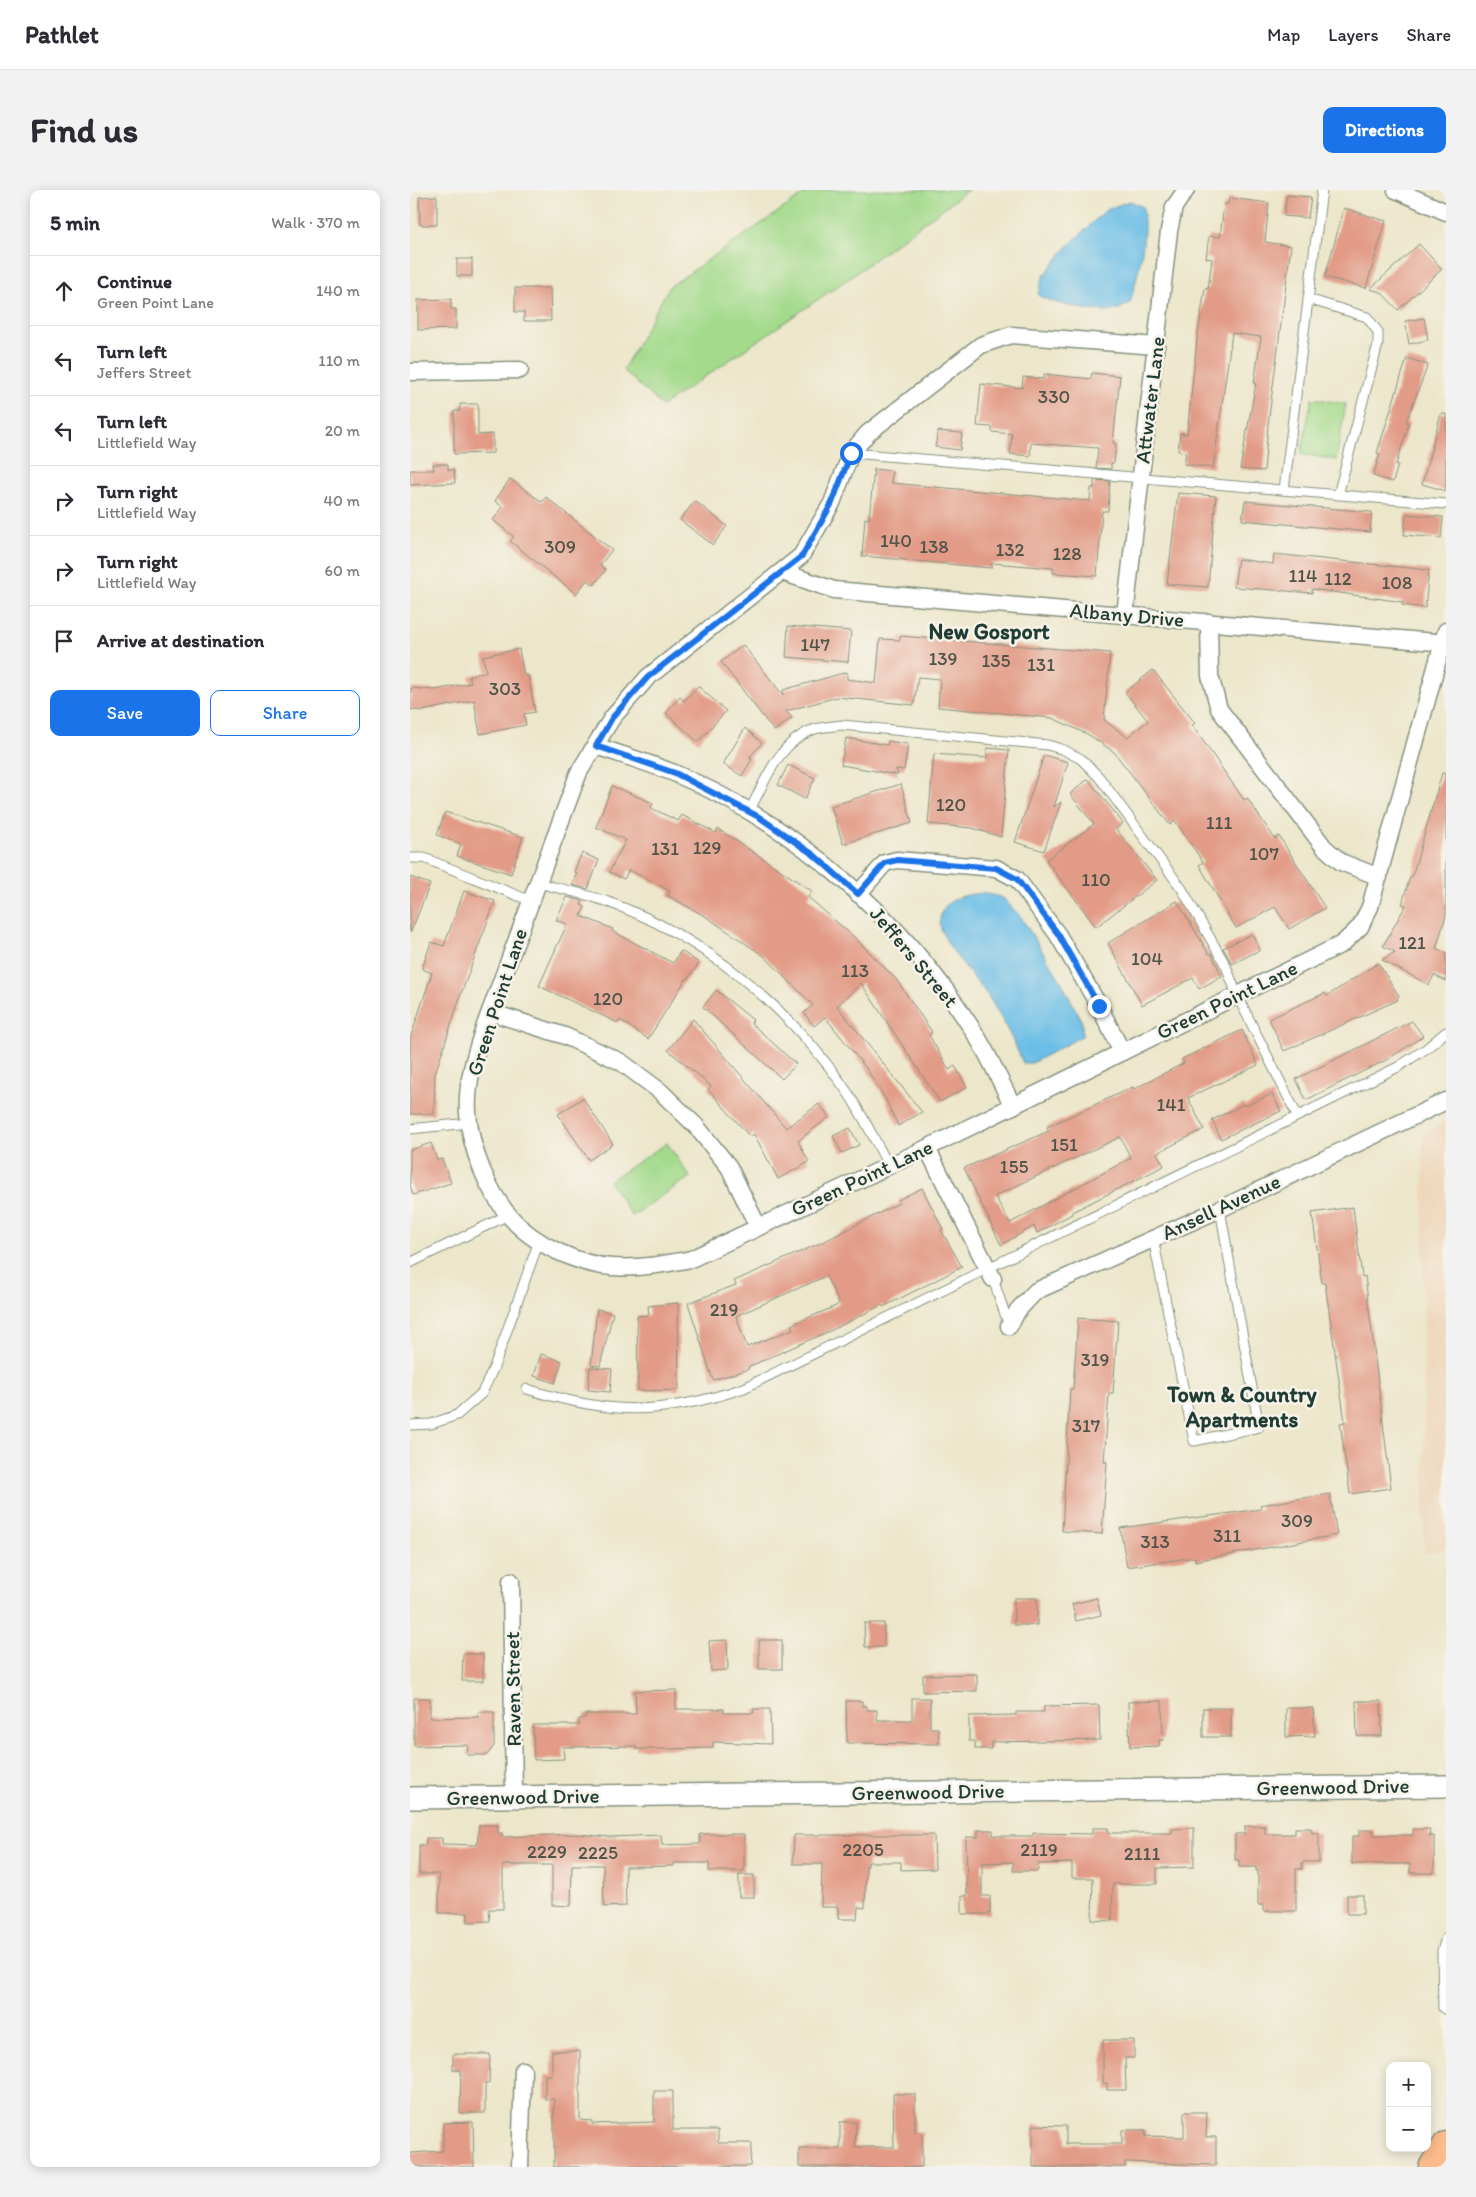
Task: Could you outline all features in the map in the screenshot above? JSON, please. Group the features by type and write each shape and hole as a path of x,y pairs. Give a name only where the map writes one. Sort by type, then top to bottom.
{"main road":[{"path":"1432,2167 1446,2145"}],"street":[{"name":"Attwater Lane","path":"1125,615 1169,230 1174,207 1186,190"},
{"path":"1396,190 1446,212"},
{"name":"Green Point Lane","path":"1156,346 1011,335 981,345 868,433 851,453 832,503 802,556 648,677 612,718 579,772 490,1012 471,1069 468,1112 474,1153 508,1215 539,1241 584,1263 612,1268 651,1267 691,1258 927,1148 1342,944 1360,927 1370,907 1445,639"},
{"path":"410,372 520,370"},
{"name":"Albany Drive","path":"782,572 834,590 1209,622 1445,639"},
{"path":"1209,622 1210,676 1219,709 1324,847 1341,862 1379,877"},
{"name":"Jeffers Street","path":"596,746 675,773 749,812 814,855 882,916 937,977 975,1032 1012,1106"},
{"path":"858,894 885,863 897,860 996,868 1007,872 1017,879 1058,934 1099,1006 1122,1052"},
{"path":"490,1012 565,1036 621,1062 660,1091 696,1126 729,1167 758,1227"},
{"name":"Ansell Avenue","path":"1010,1326 1018,1310 1036,1291 1220,1209 1446,1102"},
{"path":"927,1148 990,1274"},
{"name":"Raven Street","path":"511,1581 514,1797"},
{"name":"Greenwood Drive","path":"410,1798 1446,1786"},
{"path":"520,2167 523,2070"}],"lane":[{"path":"1284,490 1322,190"},
{"path":"1308,299 1367,317 1378,332 1378,344 1338,495"},
{"path":"851,453 1446,504"},
{"path":"749,812 775,762 794,740 815,729 842,725 1048,745 1064,750 1081,759 1099,776 1182,889 1226,966 1237,995 1297,1115"},
{"path":"410,858 424,858 532,901"},
{"path":"538,883 608,902 665,927 713,957 757,992 810,1043 831,1070 846,1091 889,1166"},
{"path":"527,1388 567,1401 611,1409 648,1410 714,1398 744,1388 990,1274 1297,1115 1398,1067 1427,1048 1446,1032"},
{"path":"410,1129 470,1122"},
{"path":"1153,1238 1194,1441 1259,1427 1220,1209"},
{"path":"410,1263 508,1215"},
{"path":"410,1425 431,1424 457,1415 482,1393 494,1367 539,1241"},
{"path":"990,1274 1010,1326"},
{"path":"1446,1938 1442,1951 1443,2008 1446,2010"}],"shaded area":[{"path":"1446,1122 1446,1548 1424,1554 1423,1133"}],"green space":[{"path":"810,190 968,190 848,279 662,406 623,370 669,287"},
{"path":"1312,398 1346,404 1336,460 1301,454"},
{"path":"667,1143 690,1177 632,1216 609,1181"}],"water":[{"path":"1130,201 1143,207 1144,231 1141,255 1130,303 1116,310 1099,311 1064,305 1038,295 1043,277 1066,248 1107,209"},
{"path":"985,893 1003,898 1021,917 1061,981 1082,1022 1082,1036 1032,1063 1023,1063 1008,1030 990,999 951,949 941,928 940,919 942,912 951,901 971,894"}],"building":[{"path":"1287,195 1311,197 1308,218 1284,216"},
{"path":"437,196 437,225 420,225 419,197"},
{"path":"1229,198 1269,203 1265,242 1291,246 1268,425 1264,471 1240,469 1256,383 1254,383 1261,337 1232,333 1213,468 1184,464 1186,452 1178,451 1180,433 1187,434 1197,340 1205,288 1208,289 1212,259 1206,258 1209,236 1220,237 1224,204 1228,204"},
{"path":"1344,208 1386,221 1366,288 1325,277"},
{"path":"1419,244 1442,269 1398,310 1381,292 1370,289"},
{"path":"457,259 472,259 472,276 457,276"},
{"path":"515,288 550,288 551,321 524,321 524,312 515,312"},
{"path":"451,299 451,309 456,309 456,329 418,330 418,300"},
{"path":"1424,318 1428,340 1409,344 1405,321"},
{"path":"1407,358 1428,365 1406,422 1409,423 1396,465 1398,465 1393,482 1373,476 1380,454 1377,453"},
{"path":"1092,373 1120,376 1113,443 1116,444 1114,463 1111,463 1111,469 1096,468 1098,448 1031,443 1030,456 1010,454 1012,434 992,432 992,427 977,426 981,384 1022,388 1023,377 1044,379 1044,374 1091,379"},
{"path":"460,404 478,404 478,435 493,434 493,453 454,454 454,411 460,411"},
{"path":"1441,413 1446,414 1446,491 1422,484"},
{"path":"938,431 962,433 960,450 935,447"},
{"path":"433,464 448,464 448,470 454,470 455,483 410,485 410,470 434,470"},
{"path":"874,469 892,471 891,483 1090,501 1094,480 1110,481 1108,511 1102,511 1097,576 1053,573 1053,568 992,563 991,568 862,556 865,518 869,519"},
{"path":"510,479 542,502 546,497 612,550 600,565 606,570 594,585 587,580 576,594 510,541 514,537 493,520 503,507 495,501"},
{"path":"1178,493 1216,496 1208,587 1167,584"},
{"path":"695,501 727,526 713,545 680,520"},
{"path":"1245,501 1372,512 1370,532 1242,520"},
{"path":"1406,514 1443,517 1441,538 1404,535"},
{"path":"1274,554 1429,570 1425,608 1402,605 1403,602 1312,589 1312,593 1234,587 1238,559 1273,564"},
{"path":"788,626 851,631 848,662 786,657"},
{"path":"900,636 1110,653 1104,720 1127,737 1148,721 1125,692 1153,670 1195,723 1192,725 1244,800 1247,798 1275,839 1279,836 1325,908 1289,929 1275,907 1236,928 1199,865 1203,862 1175,821 1170,825 1114,752 1089,735 1052,718 938,707 940,679 918,677 914,705 837,697 786,711 792,718 774,731 721,662 743,645 783,695 783,690 847,672 847,679 876,683 880,639 900,640"},
{"path":"519,649 524,675 528,675 535,712 524,714 526,725 480,734 474,700 422,711 410,709 411,688 435,690 471,683 469,676 486,672 483,656"},
{"path":"698,686 726,711 698,742 666,713 680,697 684,701"},
{"path":"745,728 762,743 749,758 752,759 742,776 723,764"},
{"path":"846,738 887,745 888,741 908,744 904,770 896,769 898,775 841,765"},
{"path":"987,748 1009,750 1001,837 972,828 928,824 934,754 987,758"},
{"path":"1044,755 1068,762 1054,807 1061,802 1044,851 1015,842"},
{"path":"788,765 815,778 805,799 778,785"},
{"path":"1442,773 1446,774 1446,916 1436,948 1446,953 1446,981 1434,975 1429,985 1382,960 1395,952 1383,946 1406,905 1402,904 1410,877 1412,877"},
{"path":"1088,779 1123,823 1116,829 1157,880 1096,927 1046,860 1094,824 1070,794"},
{"path":"901,784 912,823 843,844 831,806"},
{"path":"612,786 653,803 651,808 678,821 682,815 716,833 718,829 812,891 808,897 855,938 896,979 932,1032 929,1035 949,1070 955,1066 967,1087 940,1102 861,983 837,1006 922,1112 898,1126 886,1100 866,1068 825,1017 814,1026 804,1013 813,1005 764,956 705,916 668,896 670,891 629,870 624,879 609,872 626,840 596,827"},
{"path":"445,812 523,837 511,874 457,856 461,844 437,835"},
{"path":"582,853 599,860 588,889 572,885 577,873 574,872"},
{"path":"410,877 430,884 411,932 410,932"},
{"path":"464,891 495,901 460,997 435,1074 434,1114 410,1114 410,1039 432,973 422,969 431,942 444,946"},
{"path":"567,897 583,901 581,905 585,907 581,916 613,929 612,931 673,963 681,951 699,963 686,979 648,1039 620,1020 618,1023 539,986 567,924 556,920"},
{"path":"1177,901 1209,954 1211,953 1222,976 1199,989 1193,978 1142,1005 1108,943"},
{"path":"1252,934 1260,950 1232,964 1223,948"},
{"path":"1378,963 1399,996 1398,1000 1284,1051 1269,1019 1325,993 1327,996"},
{"path":"716,990 753,1020 751,1023 796,1064 782,1079 703,1007"},
{"path":"693,1019 786,1128 819,1104 829,1117 798,1141 809,1162 778,1179 754,1134 750,1137 708,1089 711,1086 668,1050"},
{"path":"1412,1021 1423,1036 1390,1058 1306,1100 1296,1079"},
{"path":"1242,1030 1258,1065 1188,1098 1204,1129 1157,1153 1164,1166 1072,1212 1072,1214 1037,1233 1034,1226 1001,1245 964,1168 1049,1131 1047,1127 1133,1087 1134,1089 1184,1063 1182,1059","holes":["1120,1137 1131,1158 1010,1223 995,1196"]},
{"path":"1272,1094 1281,1111 1221,1139 1212,1120 1244,1104 1245,1106"},
{"path":"583,1098 613,1144 589,1160 558,1114"},
{"path":"850,1128 859,1145 842,1153 833,1136"},
{"path":"431,1143 437,1160 442,1159 451,1183 413,1195 410,1185 410,1150"},
{"path":"922,1188 943,1229 941,1230 962,1267 883,1307 882,1305 832,1330 748,1367 749,1369 713,1380 688,1303 736,1285 734,1281 827,1240 899,1203 898,1200","holes":["826,1276 839,1303 791,1325 793,1329 747,1347 736,1316"]},
{"path":"1353,1207 1362,1277 1365,1276 1391,1488 1350,1494 1340,1423 1345,1422 1325,1283 1322,1283 1312,1213"},
{"path":"678,1303 679,1390 638,1391 637,1316 649,1315 648,1306"},
{"path":"597,1309 613,1313 600,1366 591,1365"},
{"path":"1078,1318 1118,1321 1113,1393 1109,1393 1104,1462 1107,1462 1102,1534 1062,1531 1070,1389 1073,1389"},
{"path":"541,1354 562,1361 555,1383 534,1376"},
{"path":"590,1367 612,1369 610,1392 588,1390"},
{"path":"1330,1494 1337,1535 1195,1561 1195,1557 1127,1567 1120,1528 1261,1509 1260,1505"},
{"path":"1014,1598 1037,1598 1037,1625 1014,1625"},
{"path":"1097,1598 1101,1615 1076,1621 1072,1604"},
{"path":"864,1623 884,1623 884,1647 865,1647"},
{"path":"727,1640 728,1670 711,1671 709,1641"},
{"path":"759,1640 782,1640 782,1669 759,1669"},
{"path":"463,1654 483,1654 483,1681 462,1681"},
{"path":"977,1674 977,1691 923,1692 923,1675"},
{"path":"676,1690 676,1709 724,1709 724,1713 754,1713 753,1709 770,1709 771,1744 713,1742 713,1748 666,1749 636,1749 636,1746 563,1747 564,1759 534,1760 533,1725 579,1725 579,1719 585,1718 585,1714 636,1714 635,1691"},
{"path":"414,1698 430,1698 430,1718 478,1717 478,1712 494,1712 494,1746 487,1755 467,1755 468,1745 414,1746"},
{"path":"912,1698 930,1698 930,1728 938,1728 939,1744 847,1743 846,1701 862,1701 862,1706 867,1706 867,1710 877,1710 877,1720 912,1720"},
{"path":"1162,1701 1163,1740 1159,1740 1159,1746 1130,1747 1128,1702"},
{"path":"1356,1701 1381,1701 1382,1736 1357,1736"},
{"path":"1099,1705 1100,1740 991,1742 991,1749 975,1749 975,1741 969,1741 969,1716 1016,1715 1016,1712 1044,1712 1044,1706"},
{"path":"1203,1708 1231,1708 1231,1737 1203,1737"},
{"path":"1286,1708 1313,1708 1315,1736 1286,1737"},
{"path":"479,1825 498,1825 498,1833 502,1833 502,1837 578,1834 610,1837 661,1835 662,1845 700,1844 700,1834 744,1834 744,1871 709,1871 709,1863 674,1863 674,1866 625,1867 626,1906 604,1907 603,1865 572,1865 571,1906 552,1905 552,1865 503,1865 503,1909 489,1909 490,1921 468,1922 468,1913 439,1913 439,1874 419,1874 419,1845 426,1845 426,1838 442,1838 442,1844 477,1845"},
{"path":"1245,1826 1265,1826 1265,1834 1295,1834 1295,1828 1311,1828 1312,1833 1319,1833 1319,1862 1302,1862 1302,1869 1296,1869 1296,1911 1263,1911 1263,1905 1258,1905 1258,1871 1256,1871 1256,1867 1239,1867 1239,1860 1235,1860 1235,1834 1245,1834"},
{"path":"1092,1828 1108,1828 1108,1833 1172,1833 1172,1829 1194,1828 1194,1867 1157,1868 1157,1884 1113,1884 1112,1921 1092,1920 1093,1878 1072,1878 1072,1863 1038,1864 1038,1871 1013,1871 1013,1862 982,1863 982,1896 990,1896 990,1914 962,1914 962,1896 967,1896 966,1837 978,1837 978,1830 993,1830 993,1835 999,1836 1033,1836 1033,1833 1092,1834"},
{"path":"1413,1829 1430,1829 1429,1836 1434,1836 1434,1873 1410,1873 1410,1864 1352,1864 1352,1836 1359,1836 1359,1830 1374,1830 1374,1835 1413,1835"},
{"path":"794,1835 934,1835 935,1869 901,1870 901,1862 868,1862 868,1866 866,1866 865,1908 858,1907 857,1919 838,1919 838,1907 821,1907 822,1864 793,1864"},
{"path":"739,1875 754,1875 754,1897 739,1897"},
{"path":"1347,1895 1363,1895 1363,1914 1347,1914"},
{"path":"1103,2040 1134,2040 1134,2058 1125,2058 1126,2090 1107,2090 1107,2083 1103,2083"},
{"path":"552,2051 580,2051 580,2120 592,2121 592,2124 654,2122 654,2091 673,2091 673,2130 718,2130 718,2143 752,2143 750,2166 554,2167 554,2099 545,2099 545,2075 552,2075"},
{"path":"453,2054 490,2054 489,2083 485,2083 485,2113 460,2113 461,2070 453,2070"},
{"path":"893,2094 915,2094 915,2132 922,2132 922,2167 799,2167 799,2149 840,2149 840,2122 856,2122 855,2147 894,2147"},
{"path":"1184,2112 1207,2112 1206,2137 1216,2137 1216,2165 1125,2162 1125,2167 1033,2167 1033,2125 1066,2126 1066,2144 1122,2144 1122,2130 1146,2130 1145,2136 1184,2137"},
{"path":"473,2122 474,2167 410,2167 410,2153 443,2151 443,2123"}],"district":[{"name":"New Gosport","path":"989,631"},
{"name":"Town & Country Apartments","path":"1242,1406"}],"route":[{"path":"851,453 832,503 802,556 648,677 612,718 596,746 675,773 759,817 814,855 858,894 885,863 897,860 996,868 1007,872 1017,879 1058,934 1099,1006"}]}
